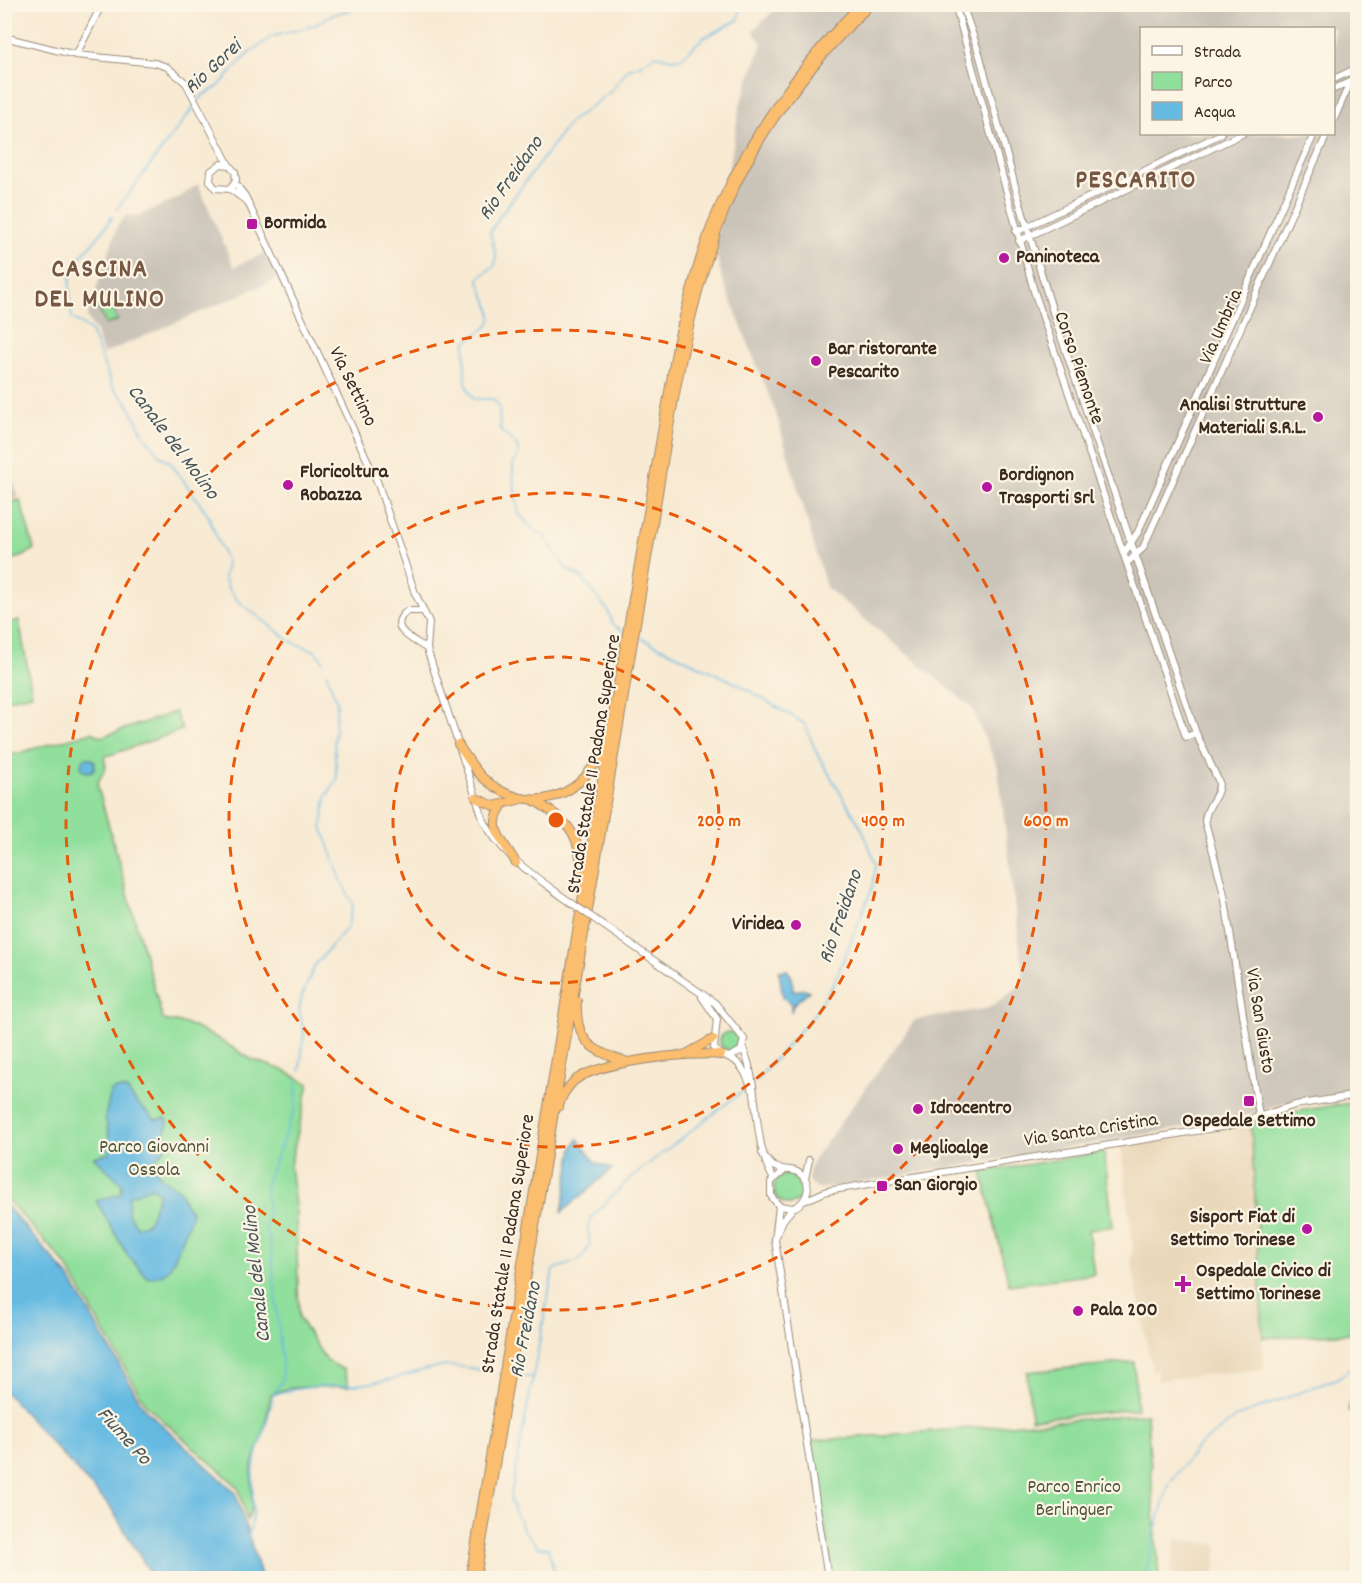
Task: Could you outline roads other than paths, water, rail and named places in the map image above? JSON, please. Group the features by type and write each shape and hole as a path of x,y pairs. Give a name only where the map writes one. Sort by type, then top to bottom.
{"highway":[{"name":"Strada Statale 11 Padana Superiore","path":"476,1578 482,1525 582,897 678,340 691,290 721,203 751,145 792,82 836,29 861,4"},
{"name":"Strada Statale 11 Padana Superiore","path":"482,1525 551,1133 673,401 697,291 726,206 774,119 804,76 871,4"},
{"path":"476,798 488,805 503,805 561,795 574,789 595,766 612,720"},
{"path":"458,744 484,778 502,790 528,799 554,812 573,831 578,843 582,897"},
{"path":"503,805 496,817 495,830 516,862"},
{"path":"580,961 577,1017 582,1037 598,1053 629,1062"},
{"path":"684,1055 713,1039"},
{"path":"551,1133 561,1099 573,1081 592,1070 629,1062 684,1055 725,1056"},
{"name":"Strada Statale 11 Padana Superiore","path":"470,1578 479,1546"}],"street":[{"path":"76,55 102,4"},
{"name":"Corso Piemonte","path":"955,4 1016,232 1049,337 1186,737 1196,734 1060,333 1029,235 973,32 962,4"},
{"path":"4,37 76,55 161,65 177,74 193,95 229,165 235,172 232,186 219,190 210,182 211,171 220,164 229,165"},
{"path":"1335,79 1357,68"},
{"path":"1335,117 1354,80 1357,68"},
{"path":"1335,88 1354,80"},
{"path":"1016,232 1219,135"},
{"path":"1019,241 1240,135"},
{"name":"Via Umbria","path":"1124,553 1132,543 1314,135"},
{"name":"Via Umbria","path":"1127,563 1143,548 1327,135"},
{"path":"992,143 1003,140"},
{"path":"220,164 221,148"},
{"path":"1145,170 1149,178"},
{"name":"Via Settimo","path":"232,186 246,201 378,482 422,611"},
{"path":"1049,337 1060,333"},
{"path":"1061,372 1072,368"},
{"path":"415,593 412,609 401,617 399,626 403,635 427,649"},
{"path":"412,609 422,611 429,622 427,649 488,830 516,862 715,1003 736,1027 744,1038 743,1048 750,1068 764,1163 773,1178"},
{"path":"415,640 427,633"},
{"path":"1167,681 1178,677"},
{"name":"Via San Giusto","path":"1196,734 1219,782 1219,788 1204,819 1224,894 1258,1116"},
{"path":"697,991 713,1010 717,1030 713,1039 714,1048 744,1071 754,1095"},
{"path":"717,1030 728,1026 736,1027"},
{"path":"725,1056 743,1048"},
{"name":"Via Santa Cristina","path":"804,1201 827,1191 1233,1125 1295,1105 1358,1095"},
{"path":"762,1153 770,1163 783,1171 795,1171 809,1160 804,1201 793,1208 783,1220 775,1240"},
{"path":"783,1171 773,1178 770,1191 772,1200 779,1206 793,1208"},
{"path":"795,1171 806,1183"},
{"name":"Via Santa Cristina","path":"806,1183 827,1191"},
{"path":"779,1206 775,1240 828,1578"}],"water":[{"path":"88,758 93,760 95,765 93,770 88,772 83,770 81,765 83,760"},
{"path":"787,970 792,977 793,991 805,989 809,991 793,1005 791,1012 791,1004 783,997 779,971"},
{"path":"127,1090 135,1101 156,1120 166,1118 168,1121 165,1134 168,1139 167,1146 155,1160 156,1166 163,1179 180,1190 185,1204 192,1212 173,1262 164,1273 155,1277 148,1278 128,1256 96,1201 121,1194 122,1184 94,1157 110,1153 107,1146 109,1136 105,1117 111,1091","holes":["152,1187 159,1193 149,1222 137,1227 128,1214 129,1196"]},
{"path":"578,1139 595,1162 612,1169 562,1212 573,1147"},
{"name":"Fiume Po","path":"4,1203 69,1277 144,1408 235,1492 262,1578 153,1578 111,1508 5,1392"}],"waterway":[{"name":"Rio Gorei","path":"198,102 203,95 218,87 247,55 271,37 315,25 331,15 373,4"},
{"name":"Rio Freidano","path":"623,631 613,624 608,611 583,579 566,568 544,536 531,527 519,514 513,477 513,465 519,454 516,444 500,430 499,406 493,399 474,399 470,393 465,372 465,343 490,323 491,312 479,278 495,265 496,256 490,232 569,123 610,92 628,69 640,65 655,55 672,59 681,58 703,38 738,20 741,4"},
{"name":"Rio Gorei","path":"117,209 195,105"},
{"name":"Canale del Molino","path":"112,217 73,269 70,280 72,318 91,331 113,388 127,402 143,434 160,456 170,462 207,513 227,563 224,577 228,588 237,600 290,641 315,651 324,662"},
{"name":"Rio Freidano","path":"641,638 738,684 805,724 816,752 862,829 876,863 873,886 834,983 812,1017 757,1080"},
{"name":"Canale del Molino","path":"300,1071 304,1033 299,1010 302,996 315,965 347,928 353,905 322,827 326,797 337,779 334,742 337,702 326,673"},
{"name":"Canale del Molino","path":"274,1394 282,1380 282,1363 271,1247 265,1225 268,1209 265,1186 296,1106 297,1081"},
{"name":"Rio Freidano","path":"556,1578 548,1548 538,1547 523,1529 510,1500 553,1270 580,1260 590,1245 588,1229 591,1218 629,1179 744,1090"},
{"path":"1145,1578 1154,1534 1169,1484 1196,1448 1236,1417 1338,1378 1358,1363"},
{"path":"248,1536 253,1510 254,1467 273,1395 300,1388 369,1383 398,1378 430,1368 451,1366 481,1370"},
{"path":"522,1377 532,1377"}],"place":[{"name":"Bormida","path":"252,224"},
{"name":"Paninoteca","path":"1004,258"},
{"name":"Bar ristorante Pescarito","path":"816,361"},
{"name":"Analisi Strutture Materiali S.R.L.","path":"1318,417"},
{"name":"Floricoltura Robazza","path":"288,485"},
{"name":"Bordignon Trasporti Srl","path":"987,487"},
{"name":"Viridea","path":"796,925"},
{"name":"Ospedale Settimo","path":"1249,1101"},
{"name":"Idrocentro","path":"918,1109"},
{"name":"Meglioalge","path":"898,1149"},
{"name":"San Giorgio","path":"882,1186"},
{"name":"Sisport Fiat di Settimo Torinese","path":"1307,1229"},
{"name":"Ospedale Civico di Settimo Torinese","path":"1183,1284"},
{"name":"Pala 200","path":"1078,1311"}],"district":[{"name":"PESCARITO","path":"1136,181"},
{"name":"CASCINA DEL MULINO","path":"100,285"}],"park label":[{"name":"Parco Giovanni Ossola","path":"154,1160"},
{"name":"Parco Enrico Berlinguer","path":"1074,1500"}]}
